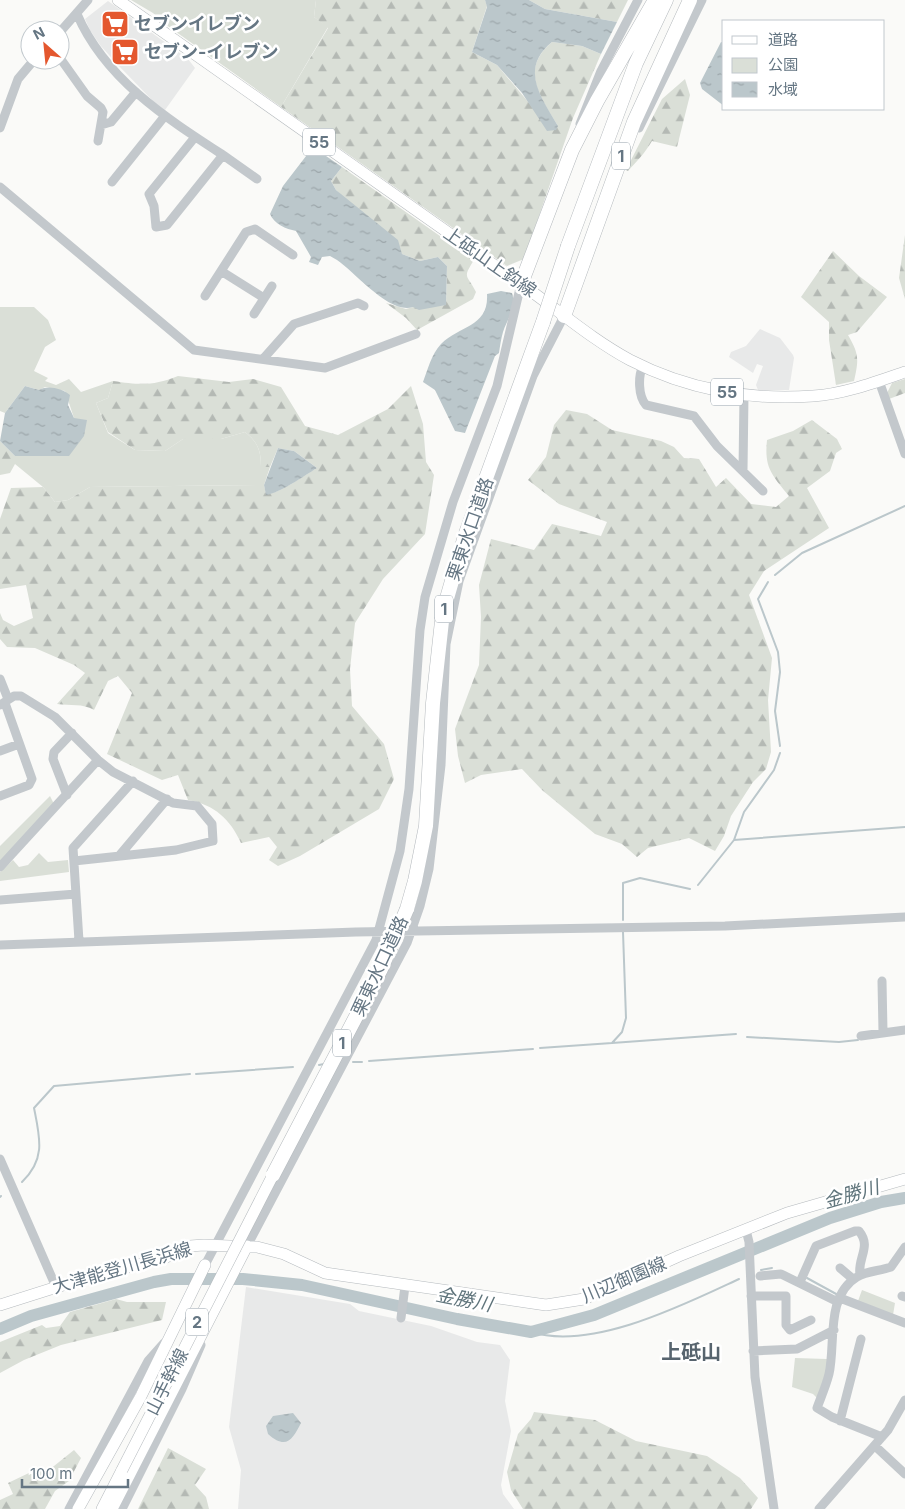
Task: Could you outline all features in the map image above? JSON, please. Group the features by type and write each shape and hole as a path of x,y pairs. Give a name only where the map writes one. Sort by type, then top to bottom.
{"highway":[{"path":"521,284 531,262 572,150 602,92 655,0"},
{"name":"栗東水口道路","path":"273,1175 382,969 407,909 415,881 426,826 433,703 443,612 466,536 543,322 568,246 636,63 666,0"},
{"name":"1","path":"564,316 634,122 690,0"}],"main road":[{"name":"上砥山上鈎線","path":"118,0 604,344 643,366 700,388 744,395 775,397 815,396 879,381 905,372"},
{"name":"山手幹線","path":"102,1509 273,1175"},
{"name":"川辺御園線","path":"247,1246 277,1252 325,1272 405,1286 527,1304 546,1305 584,1299 678,1256 747,1232 819,1202 905,1179"},
{"name":"大津能登川長浜線","path":"0,1305 107,1271 162,1259 190,1246 247,1246"},
{"path":"112,1509 247,1246"},
{"path":"78,1509 138,1402 205,1265"}],"street":[{"path":"70,21 88,0"},
{"path":"572,150 585,106 638,0"},
{"path":"621,156 629,147 702,0"},
{"path":"77,14 84,30 99,52 136,92 164,117 257,179"},
{"path":"0,128 18,79 26,70"},
{"path":"69,70 88,96 103,112 98,141"},
{"path":"101,125 111,122 136,92"},
{"path":"112,182 164,117"},
{"path":"195,137 149,194 154,206 156,226 168,225 223,155"},
{"path":"0,187 194,350 325,368 416,334"},
{"path":"205,296 246,232 255,229 293,255"},
{"path":"221,270 264,298"},
{"path":"205,1265 355,980 378,932 400,850 409,789 417,666 426,596 453,502 497,386 521,284"},
{"path":"254,314 272,286"},
{"path":"263,359 294,324 358,303 364,306"},
{"path":"247,1246 398,960 420,906 429,868 437,811 446,644 459,581 533,376 564,316"},
{"path":"643,366 639,374 642,400 646,405 694,416 717,446 763,491"},
{"path":"879,381 905,454"},
{"path":"743,470 744,395"},
{"path":"0,679 4,702 32,779 29,785 0,796"},
{"path":"4,702 21,696 55,717 98,760 113,772 133,780 173,803 197,806 212,824 213,841 176,850 74,861"},
{"path":"67,795 53,760 54,752 72,733"},
{"path":"0,750 19,744"},
{"path":"0,867 98,760"},
{"path":"79,941 73,848 133,780"},
{"path":"119,856 168,799"},
{"path":"0,900 76,894"},
{"path":"0,945 410,931 716,926 905,917"},
{"path":"882,981 883,1032"},
{"path":"860,1036 905,1030"},
{"path":"0,1159 56,1287"},
{"path":"747,1232 753,1351 774,1509"},
{"path":"800,1282 816,1246 854,1232 859,1232 866,1248 856,1277 839,1300 829,1374 817,1408 840,1421 882,1437"},
{"path":"840,1268 856,1277 890,1267 905,1247"},
{"path":"760,1276 781,1274 839,1300 905,1323"},
{"path":"400,1318 405,1286"},
{"path":"751,1296 786,1296 786,1325 790,1330 810,1320"},
{"path":"122,1509 195,1362 209,1323"},
{"path":"753,1351 797,1349 834,1330"},
{"path":"69,1509 148,1361 169,1337"},
{"path":"840,1421 861,1339"},
{"path":"818,1509 888,1430 905,1400"},
{"path":"874,1446 905,1474"}],"shaded area":[{"path":"108,1 188,59 195,68 165,110 155,103 118,65 100,45 90,30 85,19"},
{"path":"760,329 780,338 793,355 789,390 758,390 756,385 763,366 757,364 753,373 729,357 731,352 746,346"},
{"path":"246,1287 350,1304 359,1311 431,1326 477,1342 500,1345 510,1360 505,1401 511,1431 501,1485 503,1494 514,1509 238,1509 241,1470 229,1427"}],"green space":[{"path":"131,0 316,0 314,17 328,27 281,107 165,24 153,13"},
{"path":"316,0 485,0 487,6 472,52 497,65 535,110 558,126 539,94 536,83 536,63 542,52 552,42 582,46 601,54 573,118 524,259 507,266 281,107 328,28 314,17"},
{"path":"529,0 628,0 617,22 545,9"},
{"path":"685,79 690,95 677,147 652,141 635,164 628,171 626,170 662,99"},
{"path":"342,167 474,260 467,274 476,292 473,299 417,330 406,318 386,303 406,309 446,305 447,266 438,257 420,261 402,254 336,190 331,181"},
{"path":"905,235 905,299 899,278"},
{"path":"833,251 859,276 887,297 857,332 848,335 857,357 854,381 836,385 829,340 829,322 801,297"},
{"path":"0,307 34,307 48,320 56,340 45,347 34,371 48,378 45,381 56,385 69,379 81,392 113,381 108,398 96,403 108,433 135,450 165,451 183,439 221,439 245,432 258,447 261,467 270,467 264,485 90,487 68,500 55,502 43,487 15,464 15,456 29,455 74,418 65,391 45,387 39,390 25,386 5,413 0,411"},
{"path":"178,376 229,382 253,379 281,387 305,426 338,435 388,409 411,386 423,424 426,462 434,475 425,534 383,579 355,623 350,669 352,706 384,744 394,779 379,809 300,856 278,866 269,860 277,847 269,837 241,843 227,820 214,809 188,800 178,775 162,780 107,754 132,693 118,676 108,681 94,710 81,706 57,704 85,673 74,665 35,648 7,647 0,639 0,613 3,620 14,626 33,618 26,585 0,589 0,519 11,488 43,487 55,502 68,500 90,487 264,485 266,494 285,487 317,468 294,451 278,448 270,467 261,467 258,447 245,432 221,439 183,439 165,451 135,450 108,432 96,403 108,398 113,381 146,384 161,382"},
{"path":"905,379 905,393 889,399 887,393 892,383"},
{"path":"566,410 587,414 612,430 661,441 674,447 684,458 699,459 716,487 726,478 751,504 776,507 789,496 778,482 768,464 767,440 793,431 812,420 837,439 842,449 836,453 830,471 807,488 829,528 764,571 749,595 772,658 768,700 771,752 766,769 753,782 731,816 724,836 715,851 689,838 648,848 637,857 622,844 595,834 542,790 522,769 481,775 465,783 458,756 455,729 479,665 481,617 479,585 491,539 534,550 552,524 601,536 607,522 559,504 528,480 546,457 554,425"},
{"path":"0,441 15,456 15,464 10,473 0,475"},
{"path":"50,796 54,804 0,863 0,846"},
{"path":"39,853 48,862 68,860 69,872 0,881 0,872 13,860 19,867 28,865"},
{"path":"862,1290 895,1303 893,1315 858,1301"},
{"path":"116,1299 127,1302 166,1302 162,1320 61,1345 24,1360 0,1373 0,1342 42,1325 46,1328 60,1326 70,1312"},
{"path":"795,1358 827,1359 827,1369 817,1398 813,1394 792,1387"},
{"path":"534,1412 595,1420 636,1441 707,1456 740,1478 758,1498 751,1509 523,1509 511,1490 507,1472 518,1434 531,1419"},
{"path":"168,1448 206,1469 195,1485 206,1497 209,1509 138,1509"},
{"path":"74,1450 81,1458 69,1481 55,1491 45,1509 0,1509 0,1500 13,1494 8,1483 31,1472 49,1470"}],"water":[{"path":"485,0 529,0 545,9 617,22 601,54 582,46 552,42 542,52 537,62 536,83 545,104 558,126 556,130 547,131 522,93 497,65 472,52 487,7"},
{"path":"722,42 722,104 702,89 700,83"},
{"path":"313,147 342,167 331,181 336,190 398,240 402,254 420,261 438,257 447,266 446,305 419,310 413,307 404,308 394,305 330,256 322,257 318,265 309,262 311,257 296,231 274,221 270,214 283,186"},
{"path":"501,291 512,293 513,304 503,332 499,353 495,356 465,433 455,431 435,390 423,382 432,357 441,344 478,319 486,305 487,294"},
{"path":"25,386 39,390 43,388 59,389 70,395 68,405 74,418 87,420 84,436 69,456 15,456 0,441 5,413"},
{"path":"278,448 294,451 317,468 285,488 266,495 264,485"},
{"path":"293,1413 301,1423 292,1438 285,1442 280,1442 268,1434 266,1426 273,1416"}],"waterway":[{"path":"775,575 802,553 905,506"},
{"path":"768,582 758,599 778,652 780,672 775,711 780,746"},
{"path":"698,885 734,840 744,812 774,770 780,753"},
{"path":"734,840 905,827"},
{"path":"623,920 623,883 640,878 690,889"},
{"path":"540,1048 612,1043 622,1032 626,1018 623,932"},
{"path":"612,1043 736,1034"},
{"path":"747,1037 839,1042 858,1040"},
{"path":"369,1061 533,1049"},
{"path":"353,1062 362,1062"},
{"path":"319,1065 324,1064"},
{"path":"196,1074 293,1067"},
{"path":"22,1182 35,1165 38,1156 39,1139 34,1108 54,1086 190,1074"},
{"name":"金勝川","path":"0,1329 31,1316 154,1282 171,1279 243,1279 302,1285 457,1319 531,1332 594,1315 830,1218 881,1202 905,1198"},
{"path":"761,1270 772,1268"},
{"path":"807,1278 838,1295"},
{"path":"531,1332 555,1336 581,1335 609,1330 665,1312 739,1279"}],"place":[{"name":"セブンイレブン","path":"115,24"},
{"name":"セブン-イレブン","path":"125,52"}],"district":[{"name":"上砥山","path":"691,1352"}]}
